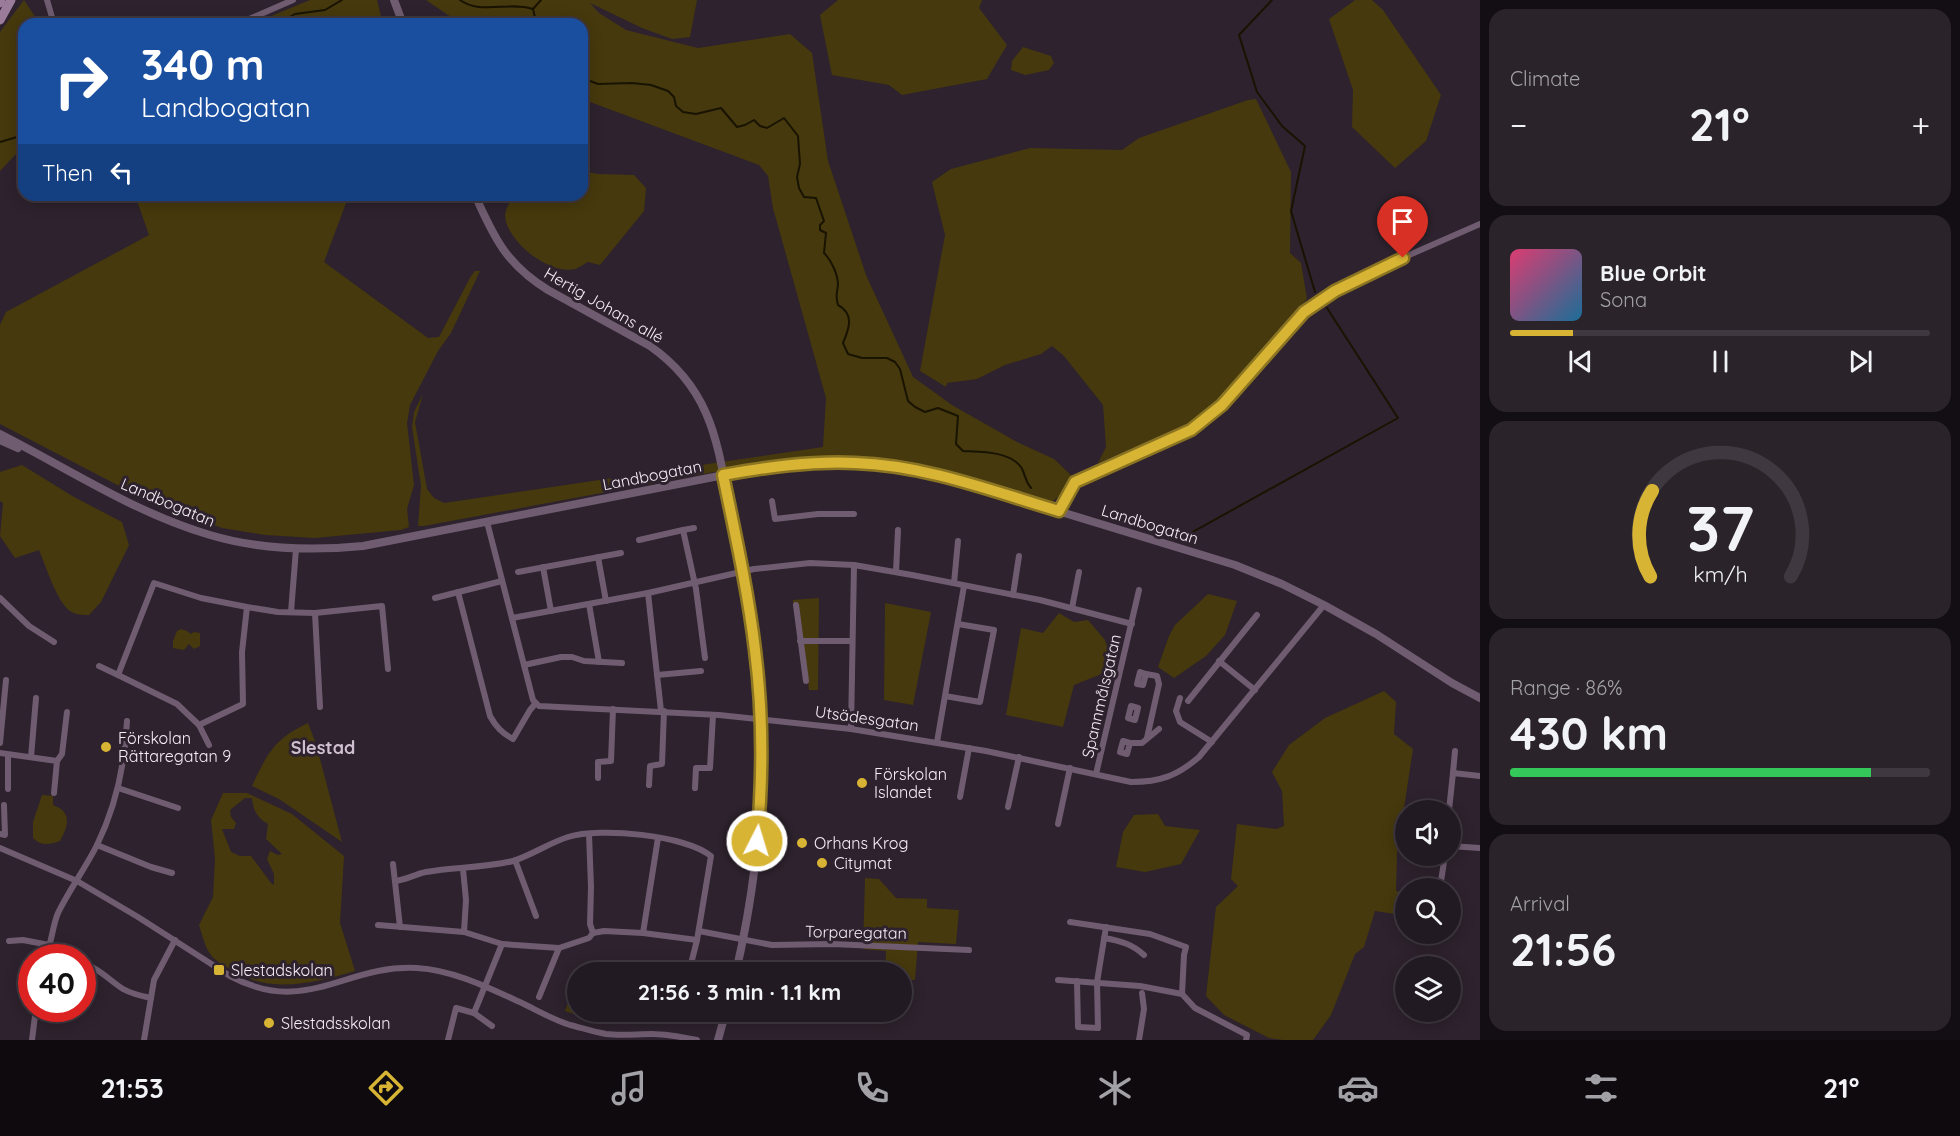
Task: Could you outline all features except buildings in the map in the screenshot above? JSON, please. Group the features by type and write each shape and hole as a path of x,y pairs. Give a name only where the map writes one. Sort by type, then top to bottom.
{"main road":[{"path":"0,20 11,0"}],"street":[{"path":"47,0 52,18"},
{"path":"252,18 293,0"},
{"path":"394,0 401,18"},
{"name":"Hertig Johans allé","path":"478,201 495,239 520,269 548,290 650,346 679,369 691,383 710,419 742,571 755,650 760,719 759,824 750,901 738,962"},
{"path":"1059,511 1075,482 1191,430 1222,405 1304,312 1335,291 1384,266 1480,224"},
{"name":"Landbogatan","path":"0,434 131,503 184,527 239,542 296,549 363,546 765,467 799,464 879,465 953,479 1235,565 1324,604 1480,698"},
{"name":"Landbogatan","path":"0,441 54,464"},
{"path":"772,501 776,519 818,514 854,514"},
{"path":"458,592 490,716 502,733 515,741 535,704 487,522"},
{"path":"639,540 694,528"},
{"path":"683,530 695,583 705,658"},
{"path":"896,572 898,530"},
{"path":"954,584 958,541"},
{"path":"291,612 296,549"},
{"path":"518,572 621,553"},
{"path":"1013,595 1019,556"},
{"path":"598,557 606,601"},
{"name":"Spannmålsgatan","path":"512,618 648,593 742,571 801,563 854,565 896,572 1013,595 1132,624"},
{"path":"851,729 854,565"},
{"path":"543,567 551,611"},
{"path":"1072,608 1079,573"},
{"path":"435,598 502,581"},
{"path":"118,675 154,583 201,598 247,607 291,612 315,613 385,605 388,669"},
{"path":"937,742 964,586"},
{"name":"Spannmålsgatan","path":"1096,774 1139,590"},
{"path":"648,593 663,711 662,764 650,766 649,785"},
{"path":"0,598 21,619 54,642"},
{"path":"589,604 599,662"},
{"path":"796,604 806,681"},
{"name":"Utsädesgatan","path":"535,704 543,707 663,711 851,729 1019,757 1131,782 1150,782 1180,772 1199,757 1324,604"},
{"path":"199,725 243,704 242,652 247,607"},
{"path":"315,613 320,707"},
{"path":"1188,701 1257,615"},
{"path":"945,696 981,702 994,630 958,624"},
{"path":"800,641 852,641"},
{"path":"524,665 561,657 622,663"},
{"path":"1220,661 1255,690"},
{"path":"99,666 177,704 199,725 209,745"},
{"path":"657,675 701,671"},
{"path":"1146,674 1156,676 1159,680 1147,738"},
{"path":"0,743 6,680"},
{"path":"31,757 36,698"},
{"path":"1180,698 1176,711 1180,722 1212,742"},
{"path":"1138,708 1153,712"},
{"path":"598,778 598,762 611,761 613,709"},
{"path":"54,793 57,761 62,754 67,712"},
{"path":"695,788 696,768 710,768 713,715"},
{"path":"49,944 59,912 97,845 118,788 126,750 127,721"},
{"path":"1130,743 1142,743 1159,729"},
{"path":"960,797 969,748"},
{"path":"1450,800 1455,751"},
{"path":"0,753 8,756 57,761"},
{"path":"8,756 8,789"},
{"path":"1008,807 1019,757"},
{"path":"1058,824 1070,768"},
{"path":"1453,773 1480,776"},
{"path":"118,788 178,808"},
{"path":"0,834 5,835 4,805"},
{"path":"394,880 402,880 423,873 515,860 569,837 589,834 618,833 678,841 705,851 711,856 692,962"},
{"path":"589,834 590,924 594,933"},
{"path":"643,933 658,837"},
{"path":"97,845 172,873"},
{"path":"1461,847 1480,848"},
{"path":"0,848 77,881 230,976 260,989 289,993 302,992 390,969 418,968 444,972 581,1028 608,1034 672,1035 697,1040"},
{"path":"515,860 536,916"},
{"path":"393,864 400,927"},
{"path":"463,868 466,900 464,932"},
{"path":"1070,922 1150,934 1186,947 1182,994"},
{"path":"378,925 464,932 502,944 559,948 604,931 697,940"},
{"path":"1077,981 1078,1027 1098,1028 1097,982 1106,927"},
{"name":"Torparegatan","path":"699,931 772,945 832,944 969,950"},
{"path":"1104,938 1124,941 1144,955"},
{"path":"9,941 23,940 44,944"},
{"path":"144,1040 156,974 175,940"},
{"path":"474,1013 502,944"},
{"path":"539,997 559,948"},
{"path":"96,968 123,988 134,994 151,998"},
{"path":"1058,980 1140,986 1182,994 1195,1008 1247,1035 1246,1040"},
{"path":"1139,1040 1144,1009 1142,993"},
{"path":"448,1040 456,1008 474,1013 492,1026"},
{"path":"32,1040 34,1022"},
{"path":"718,1040 723,1022"}],"shaded area":[{"path":"24,0 36,18 18,18 18,153 0,171 0,32"},
{"path":"310,0 377,0 382,18 266,18"},
{"path":"426,0 697,0 690,37 672,39 642,28 590,3 599,13 626,30 698,48 790,34 812,53 828,161 866,275 913,377 952,405 1017,442 1054,459 1074,478 1066,491 1050,503 965,479 884,463 779,460 418,526 421,486 412,427 414,412 423,394 415,422 427,489 434,498 444,503 823,447 826,398 773,208 768,176 759,165 588,101 588,18 452,18"},
{"path":"838,0 982,0 979,8 1007,45 987,79 902,95 889,85 832,75 820,15"},
{"path":"1355,0 1372,0 1383,10 1441,95 1426,141 1395,168 1352,127 1353,90 1329,19"},
{"path":"1023,47 1051,56 1054,63 1049,70 1025,75 1011,70 1012,61"},
{"path":"1256,99 1291,172 1290,253 1301,263 1307,299 1211,408 1191,424 1098,463 1106,447 1103,405 1064,356 1052,346 1041,354 1005,365 977,379 947,383 946,387 920,371 945,235 932,182 951,169 1030,148 1122,150 1139,138"},
{"path":"588,172 634,175 646,188 644,211 600,265 588,262 575,269 565,270 553,267 531,255 521,246 513,236 505,216 510,202 588,201"},
{"path":"137,201 347,201 324,262 428,338 439,337 471,276 475,271 480,271 451,333 438,351 410,405 407,423 414,485 407,509 409,527 401,530 315,538 265,535 222,528 154,504 0,424 0,325 6,312 149,235"},
{"path":"22,465 74,497 122,522 129,545 101,602 89,615 75,613 65,606 56,591 39,550 15,558 0,536 3,503 0,501 0,472"},
{"path":"1208,594 1237,601 1225,635 1206,656 1174,678 1158,667 1169,636 1175,625"},
{"path":"819,598 818,690 809,690 798,603 793,603 793,600"},
{"path":"885,603 931,612 913,705 884,700"},
{"path":"1059,613 1074,622 1088,620 1105,640 1113,664 1099,675 1074,685 1063,727 1006,715 1021,628 1043,633"},
{"path":"181,629 191,634 200,633 200,646 194,649 189,644 184,650 173,648 177,631"},
{"path":"1384,691 1396,702 1394,734 1413,749 1405,800 1395,800 1395,914 1375,911 1364,947 1355,954 1331,1015 1313,1040 1269,1038 1224,1015 1206,996 1216,907 1238,886 1231,879 1237,824 1276,829 1284,826 1282,791 1272,772 1289,745 1325,718"},
{"path":"308,723 316,744 342,842 279,799 252,786 273,748 287,735"},
{"path":"223,793 247,793 292,814 344,856 340,923 355,971 308,982 276,984 245,977 213,957 205,945 199,925 213,897 215,859 211,820","holes":["245,798 252,798 256,813 268,824 266,839 282,854 278,855 270,851 267,859 274,874 274,885 251,856 240,856 231,852 222,829 234,829 236,823 231,817 230,810"]},
{"path":"42,795 53,796 53,805 66,816 67,825 60,841 42,844 33,838 33,822"},
{"path":"1158,814 1165,826 1200,830 1181,864 1145,872 1116,867 1123,832 1134,815"},
{"path":"865,878 879,879 896,898 927,899 927,908 959,910 956,944 918,942 915,980 912,980 912,962 885,962 886,951 863,949"}],"waterway":[{"path":"288,18 295,14 325,10 342,0"},
{"path":"460,0 477,7 515,6 533,9 535,18"},
{"path":"533,9 541,0"},
{"path":"1272,0 1239,35 1257,92 1282,126 1305,146 1291,211 1315,292"},
{"path":"588,80 598,84 651,85 668,91 674,97 676,106 683,112 696,114 721,108 737,127 754,120 760,126 767,128 784,118 798,136 799,188 804,197 816,198 824,221 820,225 820,230 826,233 824,253 832,263 837,276 838,305 849,317 849,327 843,343 848,354 862,358 887,358 895,362 900,369 908,401 925,412 938,408 958,416 956,444 963,451 994,453 1009,458 1021,467 1031,488"},
{"path":"0,142 18,137"},
{"path":"1189,534 1398,418 1327,308"}],"place":[{"name":"Förskolan Rättaregatan 9","path":"106,747"},
{"name":"Förskolan Islandet","path":"862,783"},
{"name":"Orhans Krog","path":"802,843"},
{"name":"Citymat","path":"822,863"},
{"name":"Slestadskolan","path":"219,970"},
{"name":"Slestadsskolan","path":"269,1023"}],"district":[{"name":"Slestad","path":"323,747"}],"route":[{"path":"757,841 761,787 758,680 742,571 723,475 765,467 799,464 856,463 890,466 953,479 1059,511 1065,496 1075,482 1191,430 1222,405 1304,312 1335,291 1403,258"}]}
